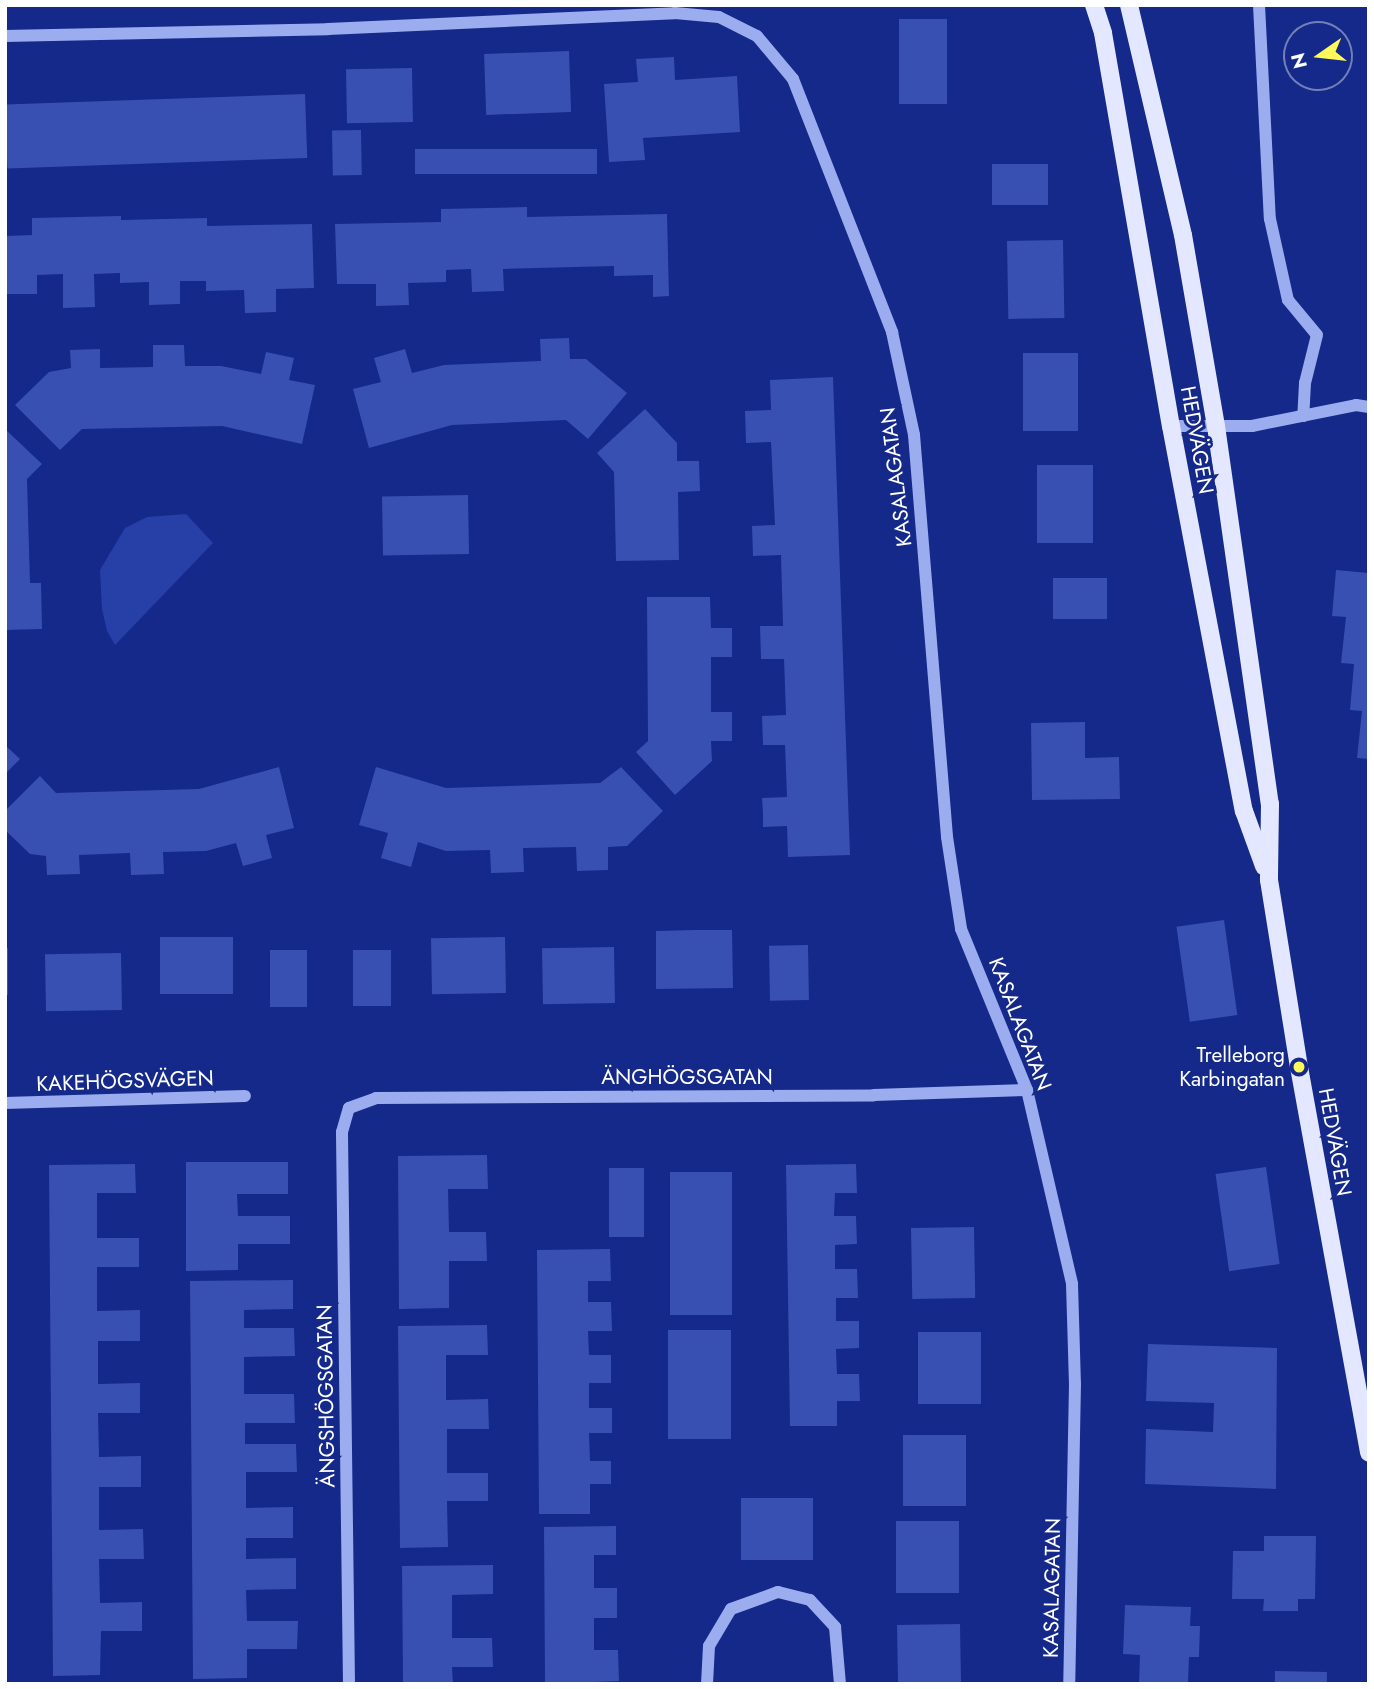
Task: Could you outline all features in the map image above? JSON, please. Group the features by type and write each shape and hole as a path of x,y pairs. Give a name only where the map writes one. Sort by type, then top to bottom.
{"main road":[{"name":"HEDVÄGEN","path":"1094,5 1103,33 1171,426 1244,811 1269,880"},
{"name":"HEDVÄGEN","path":"1129,5 1183,234 1216,426 1270,804 1269,880 1299,1067 1369,1453"}],"street":[{"path":"1259,5 1270,219 1288,300 1317,335 1305,383 1303,416"},
{"name":"KASALAGATAN","path":"5,36 328,29 675,13 719,17 757,36 793,79 892,332 914,435 947,837 961,929 1027,1090 1072,1284 1075,1384 1069,1684"},
{"path":"1171,426 1252,426 1356,405 1369,407"},
{"name":"ÄNGHÖGSGATAN","path":"349,1108 376,1098 874,1095 1027,1090"},
{"name":"KAKEHÖGSVÄGEN","path":"5,1103 245,1096"},
{"name":"ÄNGSHÖGSGATAN","path":"349,1108 342,1132 349,1684"},
{"path":"707,1684 709,1646 731,1609 778,1592 810,1600 835,1628 840,1684"}],"shaded area":[{"path":"186,514 213,543 115,645 107,631 102,609 100,570 125,528 147,517"}],"building":[{"path":"899,19 947,19 947,104 899,104"},
{"path":"569,51 571,112 486,115 484,54"},
{"path":"674,57 675,80 737,76 740,132 643,138 645,160 609,162 604,84 638,82 636,59"},
{"path":"412,68 413,122 347,123 346,69"},
{"path":"305,94 307,158 7,168 5,104"},
{"path":"361,130 362,175 333,175 332,131"},
{"path":"415,149 597,149 597,174 415,174"},
{"path":"992,164 1048,164 1048,205 992,205"},
{"path":"527,207 527,217 667,214 669,296 653,297 653,275 614,276 614,266 503,269 504,291 472,292 471,269 446,270 446,282 408,283 409,305 376,306 376,284 337,284 335,224 441,222 441,209"},
{"path":"121,216 121,220 207,218 207,226 312,224 314,288 276,289 276,312 245,313 244,290 206,291 206,281 180,281 180,304 149,305 149,282 120,283 120,273 94,274 95,307 63,308 63,274 37,275 37,294 5,294 5,236 32,235 32,218"},
{"path":"1063,240 1064,318 1008,319 1007,241"},
{"path":"569,338 570,359 586,359 627,393 588,439 566,420 452,425 369,448 353,389 381,382 374,358 405,349 412,373 444,365 541,361 540,339"},
{"path":"153,345 184,345 185,366 221,366 261,374 266,352 294,358 289,380 315,385 302,444 222,426 82,429 60,450 15,405 49,372 71,368 70,350 100,349 100,368 153,367"},
{"path":"1023,353 1078,353 1078,431 1023,431"},
{"path":"833,377 850,855 788,857 787,826 763,827 762,798 787,797 785,745 763,745 762,716 786,715 784,659 761,659 760,626 783,626 781,555 753,556 752,526 775,525 771,442 746,443 745,411 771,410 770,380"},
{"path":"645,409 677,443 677,461 699,461 700,491 678,492 679,560 616,561 614,472 597,453"},
{"path":"5,429 42,464 27,479 30,583 41,583 42,629 5,630"},
{"path":"1037,465 1093,465 1093,543 1037,543"},
{"path":"468,495 469,554 383,555 382,497"},
{"path":"1336,570 1369,573 1369,759 1357,758 1362,711 1350,710 1354,664 1341,663 1346,617 1332,616"},
{"path":"1053,578 1107,578 1107,619 1053,619"},
{"path":"647,597 710,597 711,628 732,628 732,657 711,657 711,712 732,712 732,741 711,741 712,761 675,795 636,752 648,741"},
{"path":"1085,722 1085,758 1119,757 1120,799 1032,800 1031,723"},
{"path":"5,745 20,759 5,774"},
{"path":"279,767 294,828 266,835 272,858 243,866 236,843 206,851 163,852 164,874 131,875 130,853 79,855 80,874 47,875 46,856 30,854 5,830 5,811 40,776 56,793 199,789"},
{"path":"376,767 446,788 600,783 621,767 663,811 627,846 608,847 608,870 577,871 576,847 523,848 524,872 491,873 490,850 446,851 418,842 411,867 381,858 388,833 359,825"},
{"path":"1224,920 1237,1015 1190,1022 1176,927"},
{"path":"732,930 733,988 656,989 656,931"},
{"path":"160,937 233,937 233,994 160,994"},
{"path":"505,937 506,993 432,994 431,938"},
{"path":"808,945 809,1000 770,1001 769,946"},
{"path":"614,947 615,1003 543,1004 542,948"},
{"path":"5,948 8,948 8,995 5,995"},
{"path":"270,950 307,950 307,1007 270,1007"},
{"path":"353,950 391,950 391,1006 353,1006"},
{"path":"121,953 122,1010 46,1011 45,954"},
{"path":"487,1155 488,1189 448,1189 449,1232 486,1232 487,1261 449,1261 449,1308 399,1309 398,1156"},
{"path":"186,1162 288,1162 288,1194 237,1194 238,1216 290,1216 290,1244 238,1244 238,1270 186,1271"},
{"path":"135,1164 136,1193 97,1193 97,1238 139,1238 139,1267 97,1267 97,1311 140,1310 140,1341 98,1341 98,1384 140,1383 140,1413 98,1413 99,1457 141,1456 141,1487 99,1487 99,1530 143,1529 144,1559 99,1559 100,1603 142,1602 142,1631 101,1631 100,1675 53,1676 49,1165"},
{"path":"856,1164 857,1193 835,1193 834,1216 856,1216 857,1244 835,1245 835,1269 857,1269 858,1298 836,1298 836,1321 859,1321 859,1348 836,1349 837,1374 859,1374 860,1401 837,1401 837,1426 790,1426 786,1165"},
{"path":"1266,1167 1280,1264 1229,1271 1215,1174"},
{"path":"609,1168 644,1168 644,1237 609,1237"},
{"path":"670,1172 732,1172 732,1315 670,1315"},
{"path":"974,1227 975,1298 912,1299 911,1228"},
{"path":"610,1249 611,1281 588,1281 588,1302 611,1302 612,1331 588,1331 589,1355 611,1355 611,1383 589,1383 589,1408 612,1408 612,1433 589,1433 590,1461 611,1461 611,1484 590,1484 590,1514 539,1514 537,1250"},
{"path":"293,1280 293,1309 244,1310 244,1328 294,1328 295,1356 244,1357 244,1394 294,1394 295,1423 245,1423 245,1444 296,1444 297,1472 246,1472 246,1508 293,1507 293,1538 246,1538 246,1559 296,1558 296,1589 246,1590 247,1621 298,1621 297,1649 247,1649 247,1678 193,1679 190,1281"},
{"path":"487,1325 488,1355 446,1355 446,1400 488,1399 489,1429 447,1429 447,1473 488,1473 488,1501 447,1501 448,1547 400,1548 398,1326"},
{"path":"668,1330 731,1330 731,1439 668,1439"},
{"path":"918,1332 981,1332 981,1404 918,1404"},
{"path":"1148,1344 1277,1348 1276,1489 1145,1484 1146,1429 1213,1432 1214,1403 1146,1401"},
{"path":"903,1435 966,1435 966,1506 903,1506"},
{"path":"741,1498 813,1498 813,1560 741,1560"},
{"path":"896,1521 959,1521 959,1593 896,1593"},
{"path":"616,1526 616,1555 594,1555 594,1588 617,1588 617,1618 594,1618 594,1650 618,1650 619,1681 545,1684 544,1527"},
{"path":"1264,1536 1316,1536 1315,1599 1298,1599 1298,1611 1263,1611 1264,1599 1232,1599 1233,1551 1264,1551"},
{"path":"493,1565 493,1594 452,1595 452,1638 492,1638 493,1667 452,1667 453,1684 403,1684 402,1566"},
{"path":"1125,1605 1191,1607 1190,1626 1200,1626 1199,1657 1189,1657 1188,1684 1139,1684 1140,1655 1123,1654"},
{"path":"960,1624 961,1684 898,1684 897,1625"},
{"path":"1275,1671 1327,1672 1327,1684 1275,1684"}],"place":[{"name":"Trelleborg Karbingatan","path":"1299,1067"}]}
